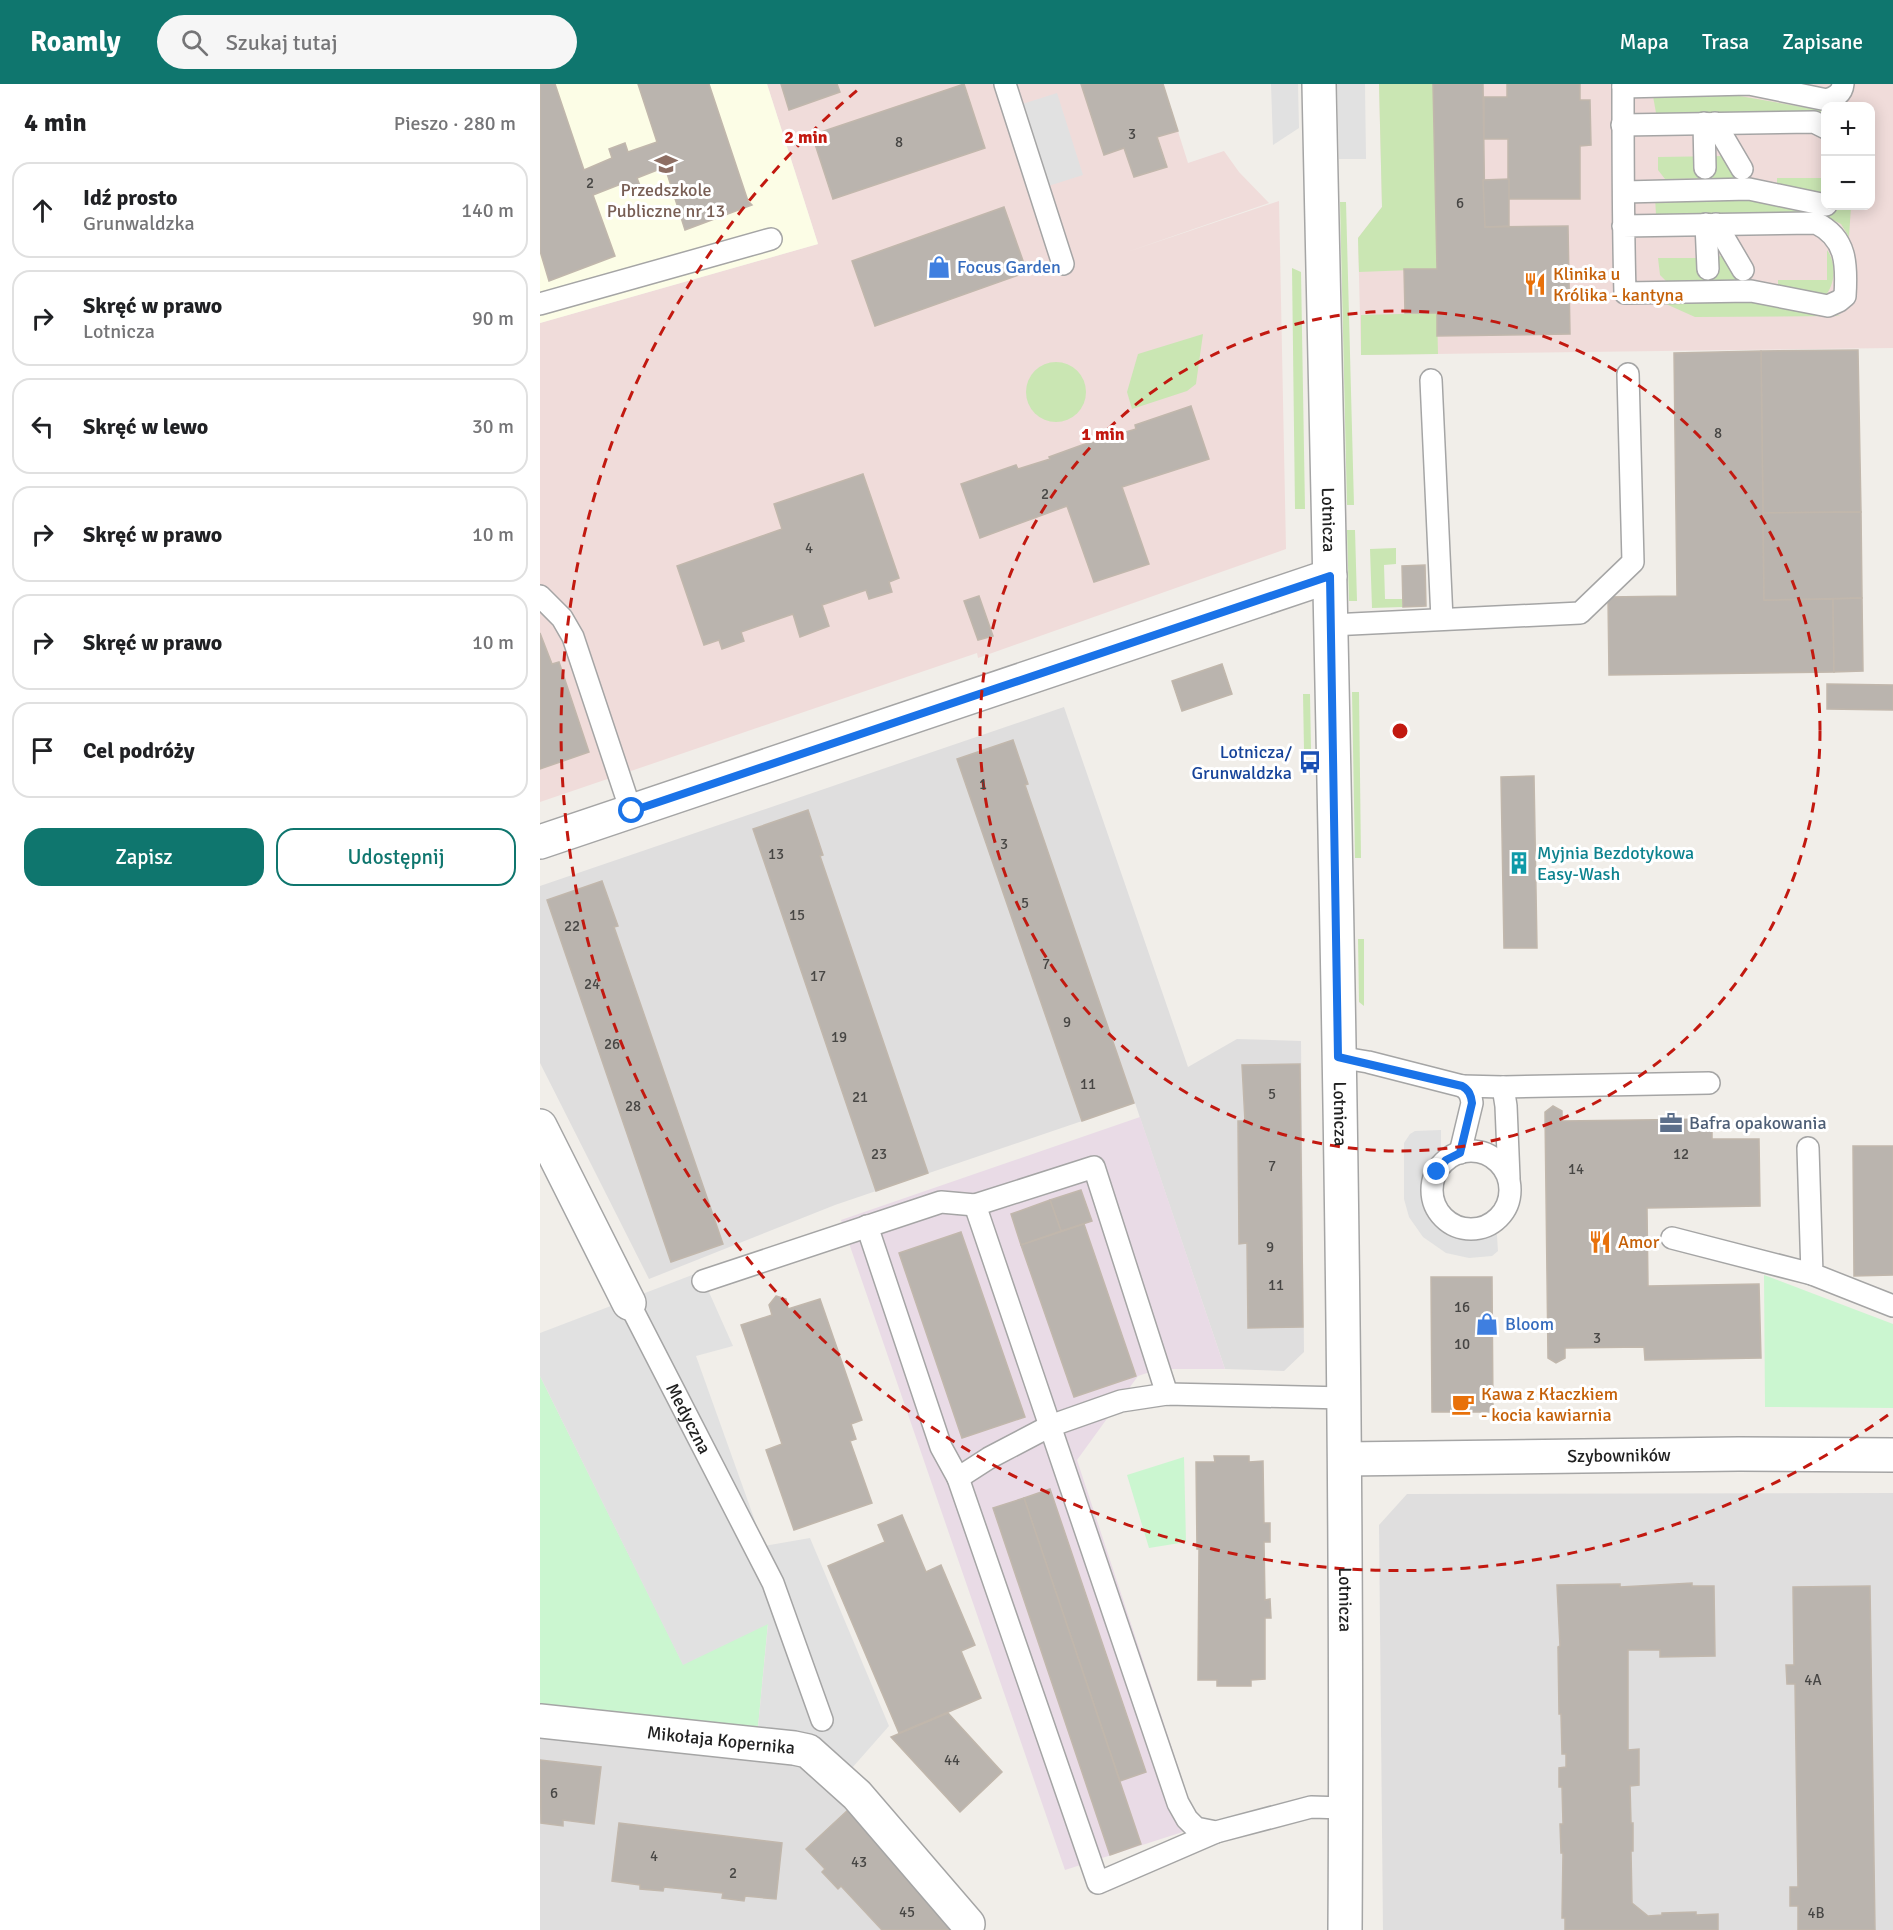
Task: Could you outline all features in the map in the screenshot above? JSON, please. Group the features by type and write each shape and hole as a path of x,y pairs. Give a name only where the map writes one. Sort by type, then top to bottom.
{"street":[{"name":"Lotnicza","path":"1319,84 1345,1459 1345,1930"},
{"path":"540,842 1330,576"},
{"name":"Medyczna","path":"540,1126 629,1303"},
{"name":"Szybowników","path":"1345,1459 1893,1455"},
{"name":"Mikołaja Kopernika","path":"540,1721 808,1751 857,1795 968,1924"}],"lane":[{"path":"1005,84 1063,264"},
{"path":"1623,226 1816,223 1828,229 1839,244 1844,258 1845,296 1839,301 1828,306 1750,291 1624,293 1623,226 1623,192 1622,125 1623,86 1749,84 1827,100 1837,96 1843,90 1843,84"},
{"path":"1622,125 1814,122 1821,126"},
{"path":"1706,168 1710,123"},
{"path":"1710,123 1742,169"},
{"path":"1623,192 1749,189 1821,204"},
{"path":"1708,269 1711,224"},
{"path":"1711,224 1743,270"},
{"path":"540,304 771,239"},
{"path":"1331,625 1580,613 1633,562 1628,374"},
{"path":"1431,380 1442,620"},
{"path":"540,596 562,618 573,637 632,811"},
{"path":"1338,1057 1462,1086 1709,1083"},
{"path":"1460,1153 1472,1103 1469,1092 1462,1086"},
{"path":"1503,1087 1510,1187 1509,1202 1502,1215 1496,1221 1475,1230 1467,1230 1452,1225 1436,1209 1432,1194 1433,1179 1446,1160 1460,1153 1475,1151 1490,1155 1502,1166 1509,1179"},
{"path":"1808,1148 1812,1274"},
{"path":"703,1281 941,1202 975,1205 1094,1167 1167,1394"},
{"path":"975,1205 1178,1803 1187,1819 1196,1828 1216,1832"},
{"path":"867,1226 941,1447 958,1478 1098,1883 1216,1832 1311,1807 1346,1808"},
{"path":"1672,1238 1812,1274 1893,1306"},
{"name":"Medyczna","path":"629,1303 773,1583 822,1720"},
{"path":"958,1478 989,1458 1050,1426 1120,1401 1167,1394 1344,1398"}],"shaded area":[{"name":"Przedszkole Publiczne nr 13","path":"540,84 767,84 818,244 540,323"},
{"path":"767,84 1163,84 1188,163 1224,151 1239,172 1269,203 1127,252 1279,201 1286,549 978,658 977,653 540,802 540,323 818,244"},
{"path":"1271,84 1298,84 1299,128 1273,145"},
{"path":"1337,84 1365,84 1366,159 1339,159"},
{"path":"1379,84 1893,84 1893,348 1361,355 1358,238 1382,207"},
{"path":"1057,93 1083,175 1039,189 1013,107"},
{"path":"1064,707 1188,1067 1237,1039 1301,1041 1304,1352 1284,1371 1225,1369 1135,1103 835,1205 649,1279 540,1063 540,886"},
{"path":"1140,1117 1225,1369 1159,1369 1138,1376 1077,1460 1198,1827 1065,1870 841,1220"},
{"path":"1441,1130 1441,1165 1433,1179 1433,1202 1446,1221 1459,1228 1475,1230 1496,1221 1498,1251 1492,1256 1469,1258 1446,1253 1423,1237 1409,1217 1404,1199 1404,1143 1415,1131"},
{"path":"700,1272 733,1346 696,1356 764,1546 810,1538 889,1726 852,1768 807,1735 758,1727 768,1624 683,1665 540,1376 540,1333"},
{"path":"1893,1493 1893,1930 1383,1930 1379,1525 1407,1494"},
{"path":"540,1735 819,1767 982,1930 540,1930"}],"green space":[{"path":"1379,84 1433,84 1437,269 1359,272 1358,238 1382,207"},
{"path":"1734,95 1821,110 1821,114 1656,113 1653,96"},
{"path":"1724,156 1742,178 1665,179 1658,170 1658,157"},
{"path":"1777,178 1821,178 1821,193 1777,185"},
{"path":"1655,197 1738,197 1831,214 1837,210 1851,210 1849,237 1841,224 1823,215 1656,215"},
{"path":"1340,202 1346,202 1354,505 1347,505"},
{"path":"1827,250 1832,262 1833,276 1826,295 1821,299 1778,290 1778,280 1827,280"},
{"path":"1723,256 1750,273 1746,281 1668,283 1660,275 1658,258"},
{"path":"1292,268 1301,272 1305,509 1295,509"},
{"path":"1731,299 1841,316 1695,317 1657,300"},
{"path":"1437,313 1438,354 1361,355 1361,315"},
{"path":"1203,334 1196,384 1187,391 1132,409 1127,392 1138,354"},
{"path":"1056,362 1073,367 1081,375 1086,392 1081,409 1073,417 1056,422 1039,417 1031,409 1026,392 1031,375 1039,367"},
{"path":"1347,530 1355,530 1357,601 1349,601"},
{"path":"1396,548 1396,564 1384,565 1385,599 1402,599 1403,607 1372,608 1370,549"},
{"path":"1352,692 1359,692 1361,858 1355,858"},
{"path":"1303,694 1310,694 1311,750 1304,750"},
{"path":"1358,939 1364,939 1364,1006 1359,1002"},
{"path":"1764,1275 1893,1324 1893,1408 1765,1407"},
{"path":"540,1376 683,1664 768,1623 758,1727 540,1704"},
{"path":"1184,1457 1186,1542 1149,1548 1127,1475"}],"building":[{"path":"540,84 555,84 584,170 612,158 609,149 625,143 628,152 657,142 638,84 709,84 748,201 752,205 685,230 665,167 637,178 641,188 625,194 621,184 593,195 615,256 549,281 540,251"},
{"path":"781,84 837,84 840,92 789,110"},
{"path":"964,84 985,148 833,199 812,135"},
{"path":"1081,84 1163,84 1178,131 1157,137 1167,167 1134,177 1124,148 1104,155"},
{"path":"1433,84 1483,84 1485,227 1568,226 1570,334 1437,336 1437,313 1405,313 1404,269 1437,269"},
{"path":"1507,84 1580,84 1580,100 1590,100 1591,145 1580,146 1580,199 1508,199 1508,139 1484,139 1484,97 1507,97"},
{"path":"1509,179 1509,226 1485,227 1483,180"},
{"name":"Focus Garden","path":"1004,207 1027,272 875,326 852,261"},
{"path":"1858,350 1861,512 1763,513 1761,351"},
{"path":"1761,351 1764,600 1833,599 1834,672 1609,675 1608,597 1677,596 1674,353"},
{"path":"1191,406 1209,459 1122,487 1149,564 1094,582 1067,506 980,538 961,484 1016,465 1018,469 1050,459 1049,457 1136,429 1135,425"},
{"path":"863,474 899,578 889,582 892,592 869,599 866,590 822,605 829,626 800,637 793,614 741,632 744,641 722,649 719,640 704,645 677,566 782,529 774,504"},
{"path":"1861,512 1862,598 1764,600 1763,513"},
{"path":"1425,565 1426,606 1403,607 1402,566"},
{"path":"979,596 993,636 978,640 964,601"},
{"path":"1862,598 1863,671 1834,672 1833,599"},
{"path":"540,633 552,664 559,662 589,752 540,769"},
{"path":"1222,664 1232,694 1182,711 1172,681"},
{"path":"1827,684 1893,685 1893,710 1827,709"},
{"path":"1013,740 1028,784 1025,785 1134,1103 1082,1121 957,759"},
{"name":"Myjnia Bezdotykowa Easy-Wash","path":"1534,776 1537,948 1504,948 1501,777"},
{"path":"808,810 823,855 820,856 928,1173 876,1191 753,829"},
{"path":"602,881 618,926 614,927 723,1244 671,1262 547,900"},
{"path":"1300,1064 1303,1327 1248,1328 1247,1243 1239,1244 1238,1121 1245,1121 1242,1065"},
{"path":"1553,1106 1562,1111 1562,1121 1712,1119 1712,1139 1759,1139 1760,1206 1647,1208 1648,1286 1759,1284 1761,1358 1645,1360 1644,1347 1565,1348 1565,1358 1556,1363 1548,1358 1545,1112"},
{"path":"1853,1146 1893,1146 1893,1275 1854,1276"},
{"path":"1081,1190 1092,1221 1061,1231 1050,1200"},
{"path":"1050,1200 1061,1231 1021,1245 1011,1214"},
{"path":"1084,1224 1136,1376 1074,1397 1021,1245"},
{"path":"961,1232 1025,1417 962,1438 899,1253"},
{"path":"1431,1277 1492,1277 1493,1412 1432,1412"},
{"path":"776,1296 786,1299 788,1309 820,1299 862,1420 851,1424 856,1439 850,1441 872,1503 794,1530 766,1450 782,1444 741,1325 772,1315 769,1305"},
{"path":"1214,1456 1249,1456 1249,1462 1263,1461 1264,1523 1270,1523 1270,1542 1264,1542 1265,1600 1270,1599 1271,1618 1265,1618 1265,1679 1251,1680 1251,1686 1217,1686 1217,1680 1198,1680 1199,1549 1197,1549 1196,1462 1215,1462"},
{"path":"1050,1489 1146,1772 1120,1781 1024,1498"},
{"path":"1024,1498 1141,1844 1110,1855 993,1508"},
{"path":"902,1515 926,1572 941,1565 975,1645 961,1651 981,1698 899,1733 828,1566 885,1542 878,1525"},
{"path":"1692,1583 1692,1586 1714,1586 1715,1656 1660,1657 1660,1650 1628,1650 1628,1750 1639,1749 1639,1785 1630,1786 1631,1823 1633,1823 1632,1903 1648,1916 1662,1915 1662,1913 1696,1912 1696,1915 1718,1914 1718,1930 1565,1930 1565,1918 1562,1918 1563,1853 1561,1853 1560,1824 1563,1824 1559,1768 1566,1767 1566,1754 1562,1754 1561,1714 1559,1714 1558,1647 1560,1646 1557,1585 1620,1584 1620,1587"},
{"path":"1870,1586 1875,1930 1798,1930 1798,1906 1790,1906 1790,1887 1798,1887 1795,1684 1787,1684 1786,1665 1794,1665 1793,1587"},
{"path":"948,1713 1002,1772 960,1812 891,1737"},
{"path":"540,1760 601,1767 594,1824 563,1820 563,1826 541,1823"},
{"path":"849,1809 960,1930 882,1930 841,1886 838,1889 822,1872 825,1869 806,1849"},
{"path":"619,1823 782,1843 776,1899 745,1896 744,1901 722,1898 723,1893 664,1887 663,1891 640,1889 640,1885 612,1881"}],"place":[{"name":"Przedszkole Publiczne nr 13","path":"666,164"},
{"name":"Focus Garden","path":"939,267"},
{"name":"Klinika u Królika - kantyna","path":"1535,284"},
{"name":"Lotnicza/ Grunwaldzka","path":"1310,762"},
{"name":"Myjnia Bezdotykowa Easy-Wash","path":"1519,863"},
{"name":"Bafra opakowania","path":"1671,1123"},
{"name":"Amor","path":"1600,1242"},
{"name":"Bloom","path":"1487,1324"},
{"name":"Kawa z Kłaczkiem - kocia kawiarnia","path":"1463,1404"}],"route":[{"path":"632,811 1330,576 1338,1057 1368,1062 1462,1086 1469,1092 1472,1103 1460,1153 1446,1160 1437,1172"}]}
